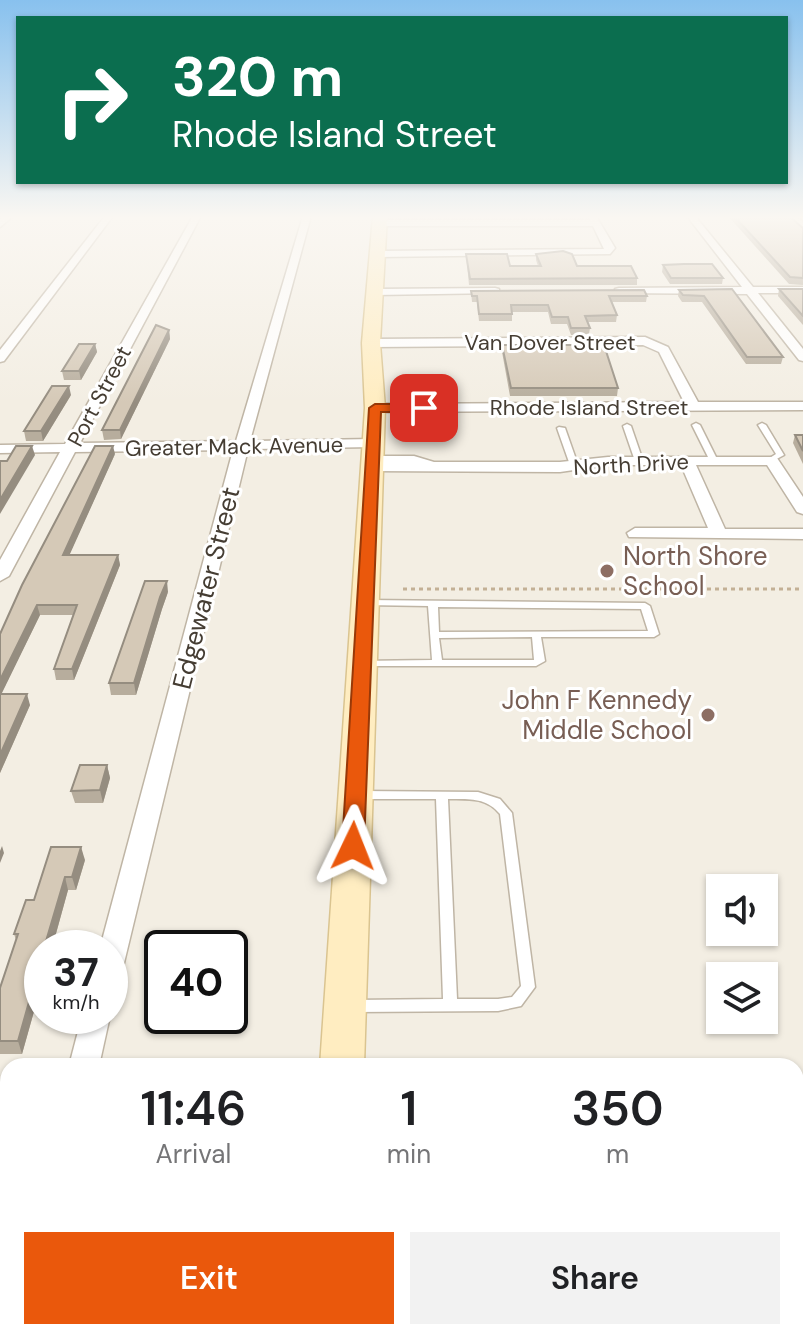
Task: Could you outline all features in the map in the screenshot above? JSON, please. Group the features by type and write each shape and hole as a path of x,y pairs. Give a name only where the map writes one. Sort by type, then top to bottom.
{"street":[{"path":"0,358 61,278"},
{"name":"Port Street","path":"0,576 163,278"},
{"name":"Edgewater Street","path":"118,930 242,444 289,278"},
{"path":"342,1058 362,663 377,604 372,457 375,408 371,343 376,278"},
{"path":"740,278 803,357"},
{"path":"613,291 803,290"},
{"path":"375,292 502,291"},
{"name":"Van Dover Street","path":"371,343 645,341 664,350 693,406"},
{"name":"Rhode Island Street","path":"375,408 803,406"},
{"name":"Greater Mack Avenue","path":"0,449 242,444 372,457"},
{"name":"North Drive","path":"372,457 433,466 769,461"},
{"path":"686,461 719,534"},
{"path":"769,461 803,509"},
{"path":"635,533 803,534"},
{"path":"86,1058 92,1034"}],"lane":[{"path":"696,425 714,461"},
{"path":"762,425 780,455 769,461"},
{"path":"627,426 639,461"},
{"path":"561,428 574,465"},
{"path":"377,604 645,606 654,634 434,635"},
{"path":"433,604 437,663"},
{"path":"362,663 536,663 540,661 536,635"},
{"path":"442,795 450,1005"},
{"path":"345,1006 516,1002 528,987 529,975 506,813 495,800 442,795 355,796"}],"path":[{"path":"377,604 389,589 803,589"}],"building":[{"path":"732,289 783,357 747,357 704,296 683,295 679,290"},
{"path":"779,289 803,289 803,316"},
{"path":"644,290 647,296 609,296 617,315 585,316 590,328 571,328 568,317 552,317 548,305 511,305 512,314 479,314 477,296 472,296 471,291"},
{"path":"156,325 169,330 120,430 102,430"},
{"path":"576,341 604,345 618,388 511,388 502,345 577,345"},
{"path":"79,344 95,344 79,371 62,371"},
{"path":"52,386 69,386 41,431 24,431"},
{"path":"795,435 803,435 803,451"},
{"path":"16,446 32,446 0,500 0,461 7,461"},
{"path":"95,446 113,446 63,555 118,555 72,669 54,669 77,605 37,605 0,680 0,634 22,585"},
{"path":"145,581 167,581 134,683 109,683"},
{"path":"0,694 27,694 0,755"},
{"path":"80,765 107,765 100,790 71,791"},
{"path":"51,847 81,847 72,877 65,877 49,930 24,930 24,1020 18,1041 0,1041 0,988 26,900 34,900"}],"place":[{"name":"North Shore School","path":"607,571"},
{"name":"John F Kennedy Middle School","path":"708,715"}],"route":[{"path":"353,846 375,408 424,408"}]}
